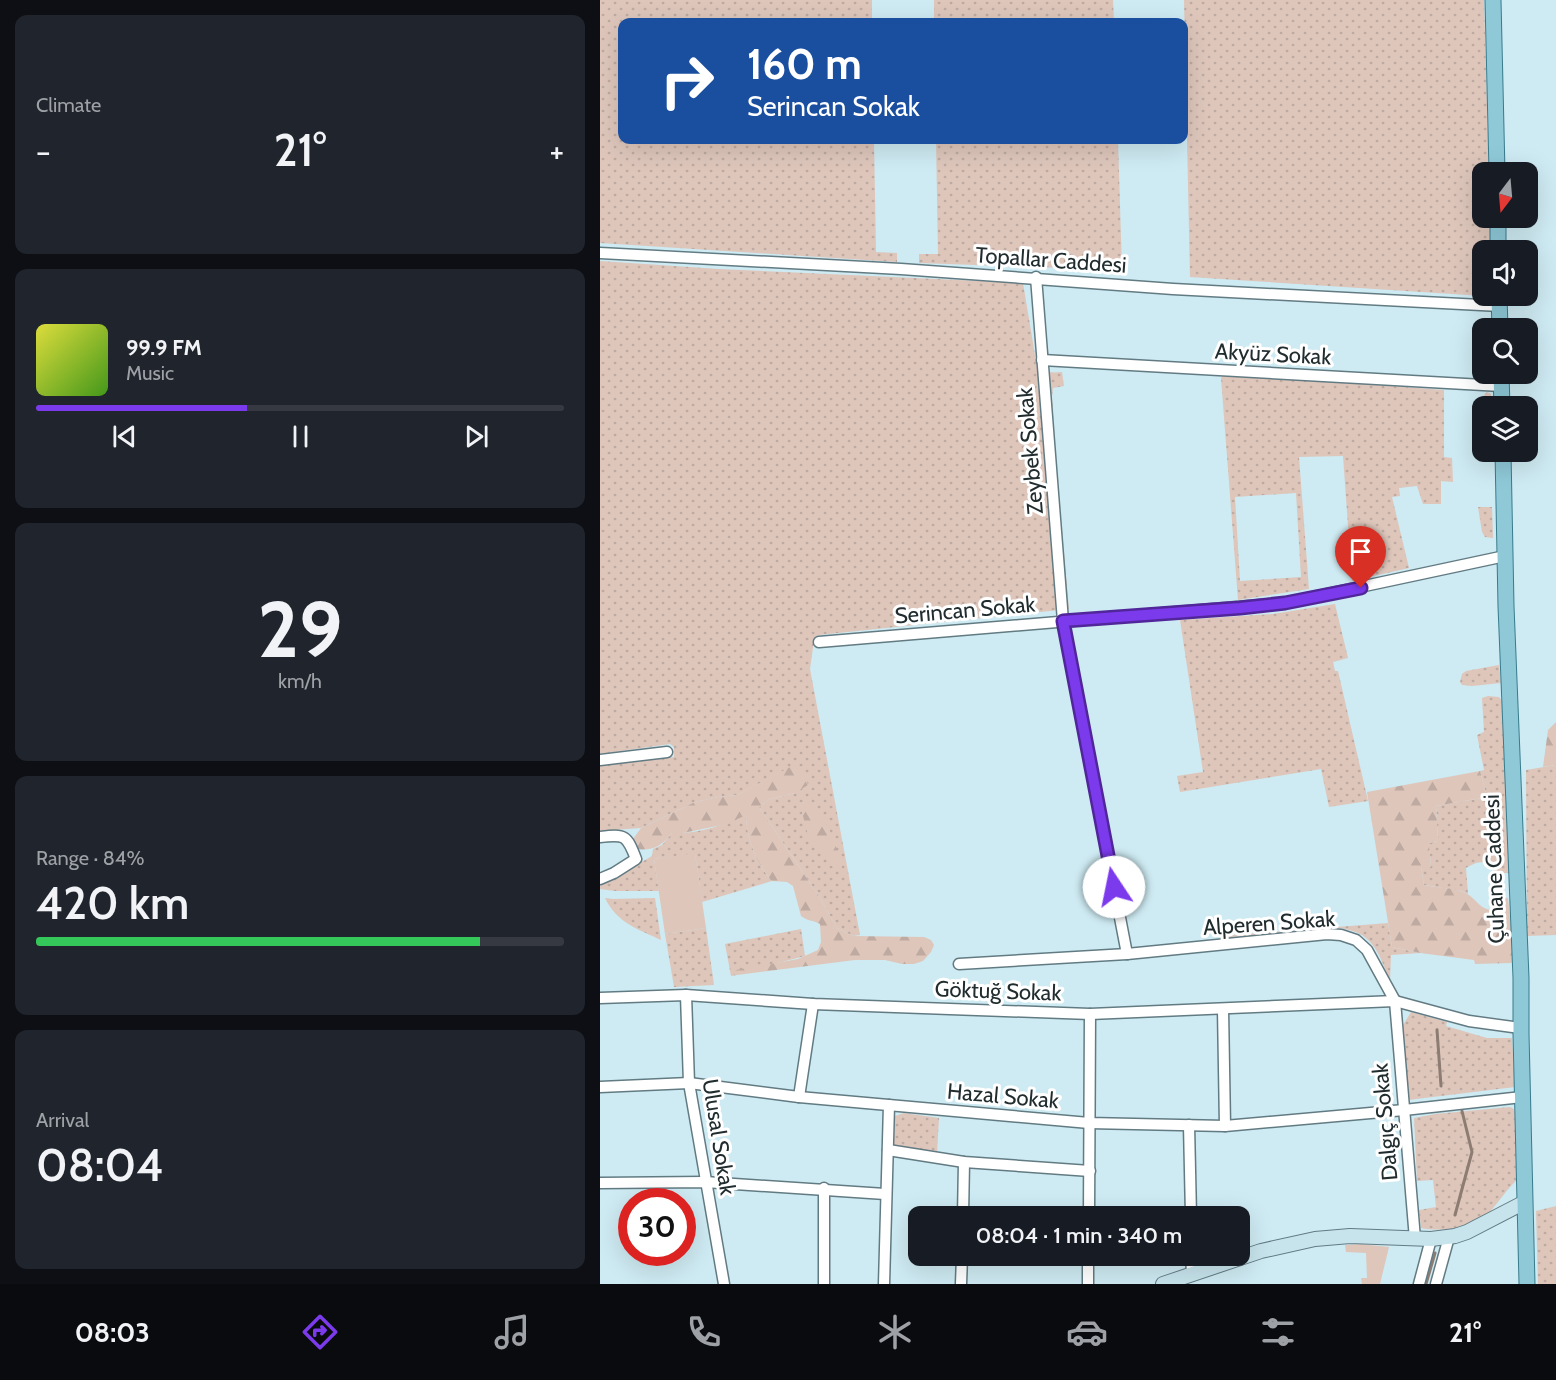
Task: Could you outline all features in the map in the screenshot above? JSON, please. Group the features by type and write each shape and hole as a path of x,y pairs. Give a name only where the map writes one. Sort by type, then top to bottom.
{"main road":[{"path":"1493,0 1497,162"},
{"name":"Çuhane Caddesi","path":"1503,462 1521,978 1520,1028 1527,1284"}],"street":[{"name":"Topallar Caddesi","path":"600,253 1036,278 1173,289 1472,300"},
{"name":"Zeybek Sokak","path":"1036,278 1063,621 1127,954"},
{"name":"Akyüz Sokak","path":"1042,360 1472,379"},
{"name":"Serincan Sokak","path":"819,642 1285,603 1505,556"},
{"path":"600,760 667,752"},
{"path":"600,837 618,834 624,836 636,859 600,879"},
{"name":"Alperen Sokak","path":"958,964 1127,954 1341,935 1356,940 1367,950 1395,1001"},
{"name":"Göktuğ Sokak","path":"600,998 686,995 813,1004 1090,1014 1395,1001"},
{"name":"Ulusal Sokak","path":"686,995 689,1083 724,1284"},
{"path":"1395,1001 1469,1021 1520,1028"},
{"name":"Dalgıç Sokak","path":"1395,1001 1415,1239"},
{"path":"799,1097 813,1004"},
{"path":"1223,1009 1225,1126"},
{"path":"1089,1206 1090,1014"},
{"name":"Hazal Sokak","path":"600,1087 689,1083 799,1097 1089,1123 1225,1126 1522,1097"},
{"path":"884,1284 889,1105"},
{"path":"1189,1125 1191,1206"},
{"path":"888,1150 964,1161 1090,1170"},
{"path":"963,1206 964,1161"},
{"path":"600,1183 705,1182 824,1188 885,1194"},
{"path":"824,1188 824,1284"},
{"path":"1163,1284 1195,1276 1261,1251 1315,1239 1350,1236 1415,1239 1449,1237 1467,1232 1525,1202"},
{"path":"1436,1284 1449,1237"},
{"path":"1419,1284 1431,1239"},
{"path":"961,1284 962,1266"},
{"path":"1088,1266 1088,1284"}],"green space":[{"path":"600,0 872,0 872,18 618,18 618,144 874,144 876,252 897,253 897,262 600,243"},
{"path":"934,0 1113,0 1114,18 934,18"},
{"path":"1184,0 1484,0 1489,162 1472,162 1472,228 1490,228 1491,240 1472,240 1472,295 1190,277 1187,144 1188,18 1184,18"},
{"path":"936,144 1118,144 1122,270 919,263 919,254 938,254"},
{"path":"600,261 719,269 1023,283 1036,361 1041,368 1047,371 1062,372 1064,386 1053,388 1052,397 1069,609 819,635 814,640 810,669 860,935 853,936 837,928 820,898 759,807 770,799 795,793 790,768 737,795 695,802 641,828 600,831 600,766 674,757 674,747 670,744 600,754"},
{"path":"1223,375 1444,390 1444,457 1452,458 1453,482 1441,481 1441,504 1423,504 1417,486 1399,488 1400,496 1392,497 1409,568 1352,581 1343,456 1299,457 1309,589 1238,600 1221,378","holes":["1296,493 1301,577 1240,581 1235,497"]},
{"path":"1478,507 1492,507 1493,538 1485,537 1482,532"},
{"path":"1335,604 1348,658 1333,662 1335,671 1338,671 1368,801 1329,807 1321,769 1180,792 1177,776 1203,772 1180,620 1273,614"},
{"path":"1499,665 1501,683 1472,686 1462,685 1460,682 1462,674 1466,671"},
{"path":"1499,697 1502,701 1509,873 1494,873 1492,865 1479,862 1466,868 1468,894 1424,885 1421,867 1431,867 1429,843 1438,841 1436,806 1487,797 1480,771 1484,770 1477,735 1484,732 1482,698"},
{"path":"1556,722 1556,765 1543,767 1548,730"},
{"path":"1556,765 1556,935 1527,936 1526,770"},
{"path":"790,767 804,772 808,785 795,793 770,799 759,807 820,898 837,928 853,936 924,937 931,940 934,945 923,961 902,964 885,960 855,960 733,974 736,970 798,959 818,950 821,942 820,924 801,916 793,886 787,882 772,881 762,867 750,842 746,815 727,824 672,833 657,847 636,849 633,839 641,828 695,802 737,795"},
{"path":"1480,771 1487,797 1436,806 1438,841 1429,843 1431,867 1421,867 1424,885 1463,892 1471,896 1482,907 1490,910 1496,906 1498,897 1508,898 1514,960 1511,963 1475,964 1474,960 1392,947 1367,792"},
{"path":"808,802 821,816 830,832 840,859 842,868 840,870 830,865 808,835 802,812"},
{"path":"746,814 753,850 772,881 702,902 695,854 654,859 659,891 600,889 600,886 652,856 653,849 662,845 672,833 710,828"},
{"path":"695,853 706,928 665,934 654,859"},
{"path":"605,898 655,898 661,940 622,919"},
{"path":"1388,923 1392,947 1420,953 1391,955 1390,982 1378,952 1372,944 1358,933 1348,930 1336,928 1220,938 1220,936"},
{"path":"706,928 714,985 674,987 665,934"},
{"path":"801,929 805,956 731,976 725,944"},
{"path":"1411,1012 1447,1022 1446,1026 1487,1038 1512,1038 1515,1087 1408,1100 1402,1027"},
{"path":"1510,1107 1515,1112 1517,1180 1489,1213 1475,1223 1438,1230 1421,1228 1419,1210 1436,1207 1433,1180 1417,1181 1414,1118"},
{"path":"904,1113 939,1118 937,1153 893,1145 895,1116"},
{"path":"1556,1206 1556,1284 1538,1284 1536,1211"},
{"path":"1345,1245 1389,1247 1380,1284 1362,1284 1361,1278 1367,1278 1366,1253 1346,1252"}],"waterway":[{"path":"1437,1030 1441,1086"},
{"path":"1455,1215 1472,1152 1462,1111"},
{"path":"1426,1284 1435,1253"}],"route":[{"path":"1114,887 1063,621 1240,608 1285,603 1361,588"}]}
